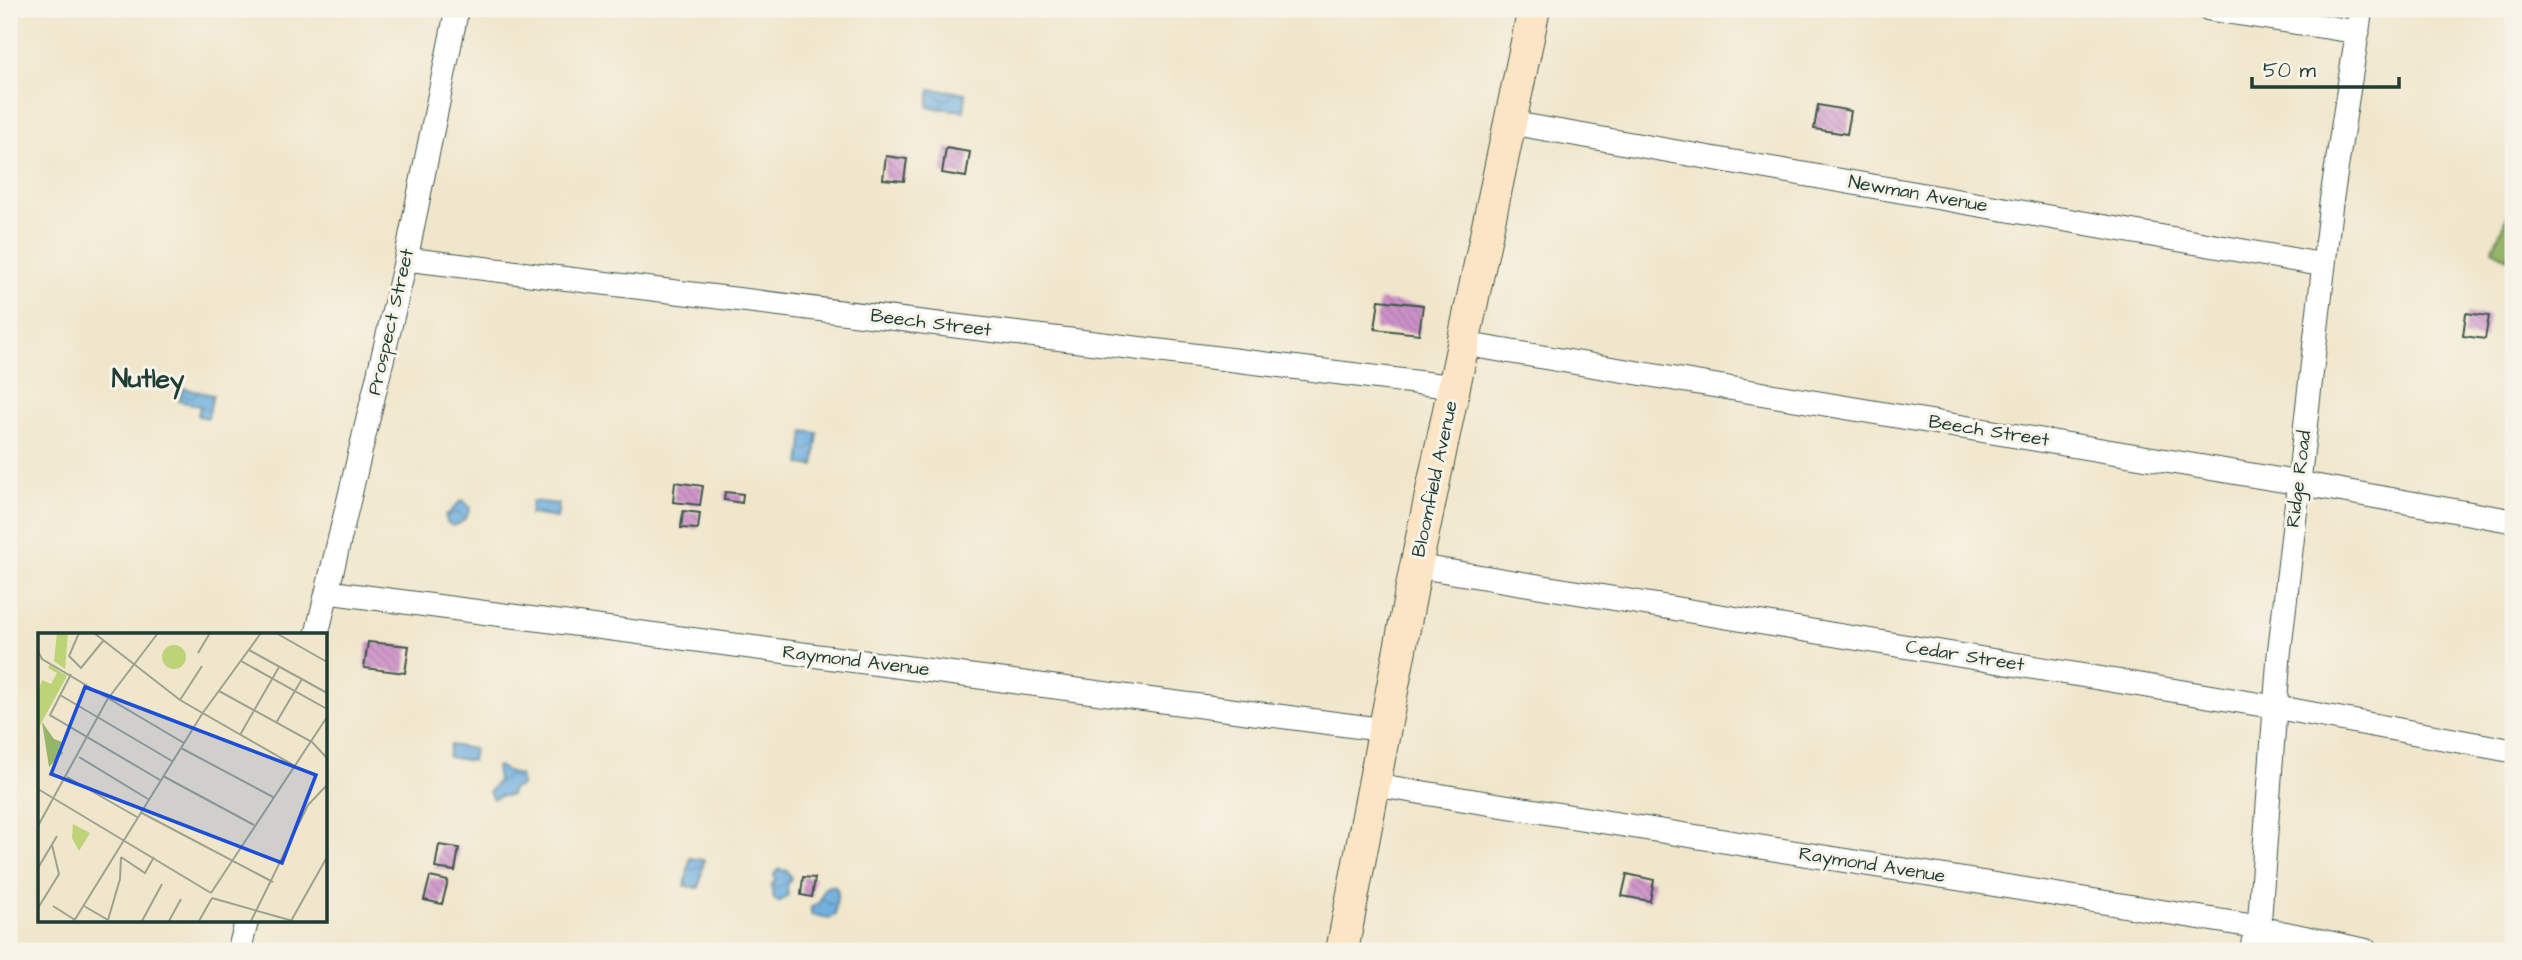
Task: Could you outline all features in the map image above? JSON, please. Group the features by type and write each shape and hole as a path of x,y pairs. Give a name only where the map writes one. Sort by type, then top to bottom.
{"street":[{"name":"Prospect Street","path":"318,633 406,259 457,9"},
{"name":"Bloomfield Avenue","path":"1342,951 1416,566 1534,9"},
{"path":"2209,9 2358,32"},
{"name":"Ridge Road","path":"2251,951 2260,914 2279,656 2324,265 2361,9"},
{"name":"Newman Avenue","path":"1511,123 2324,265"},
{"name":"Beech Street","path":"406,259 1455,387"},
{"name":"Beech Street","path":"1464,344 2299,482 2513,521"},
{"name":"Cedar Street","path":"1416,566 2275,707 2513,751"},
{"name":"Raymond Avenue","path":"328,592 1385,730"},
{"name":"Raymond Avenue","path":"1375,785 2257,927 2368,951"},
{"path":"239,951 246,922"}],"green space":[{"path":"2513,203 2513,261 2492,250"}],"water":[{"path":"930,89 966,93 964,111 928,107"},
{"path":"182,388 213,395 208,418 198,416 200,406 179,401"},
{"path":"804,431 818,433 814,466 800,464"},
{"path":"463,500 470,508 469,511 462,522 452,526 445,515"},
{"path":"532,501 559,504 557,518 530,514"},
{"path":"450,745 474,749 472,761 448,757"},
{"path":"496,767 521,776 521,786 512,789 510,796 493,799 489,792 498,781"},
{"path":"690,858 704,860 699,888 685,886"},
{"path":"779,869 787,871 791,878 787,887 788,896 778,902 774,899 771,886 775,880 774,874"},
{"path":"829,886 838,890 835,915 829,919 811,915 811,907 819,903 824,889"}],"building":[{"path":"1818,105 1851,111 1847,134 1814,129"},
{"path":"946,148 970,152 966,177 942,173"},
{"path":"886,156 907,159 904,181 883,179"},
{"path":"1379,300 1423,305 1419,334 1375,329"},
{"path":"2466,313 2489,316 2485,339 2463,336"},
{"path":"675,482 703,486 700,505 673,502"},
{"path":"725,492 743,494 742,503 724,500"},
{"path":"683,511 700,513 698,529 681,528"},
{"path":"368,642 409,646 405,673 364,668"},
{"path":"439,845 459,848 455,871 435,868"},
{"path":"1627,874 1654,880 1650,901 1622,896"},
{"path":"430,877 448,881 442,904 424,900"},
{"path":"803,877 815,878 812,897 801,895"}],"district":[{"name":"Nutley","path":"148,379"}]}
